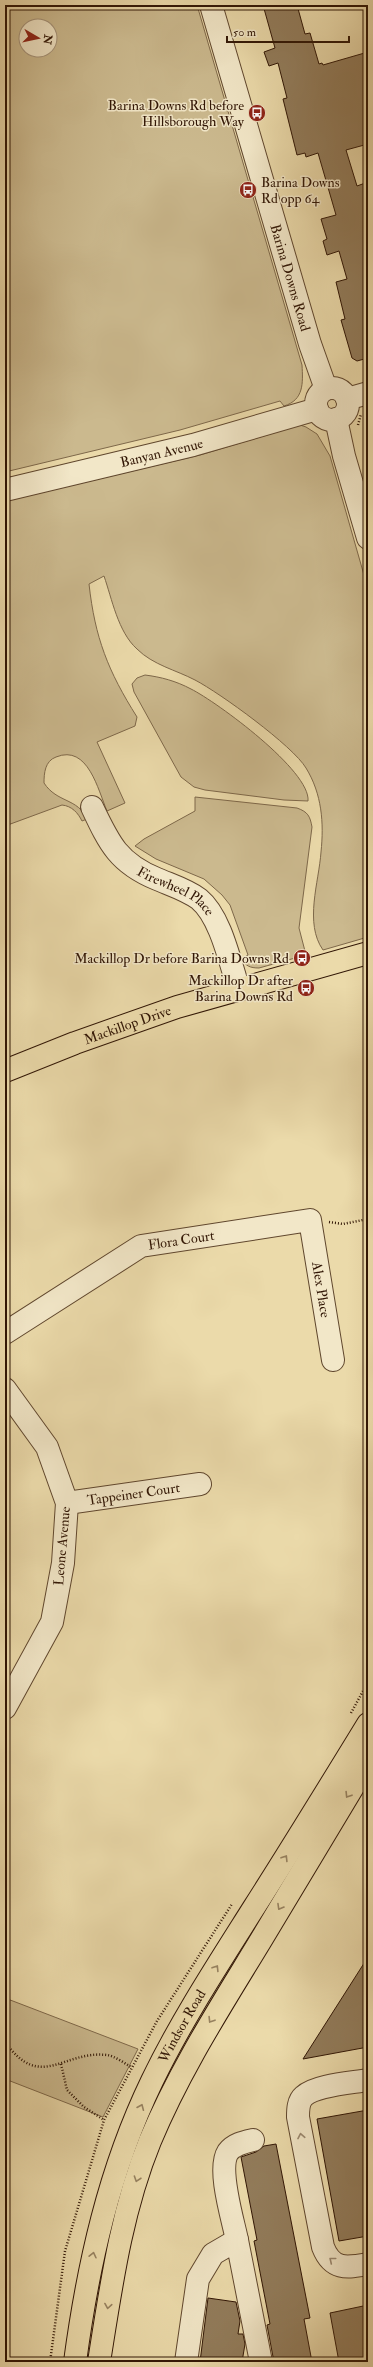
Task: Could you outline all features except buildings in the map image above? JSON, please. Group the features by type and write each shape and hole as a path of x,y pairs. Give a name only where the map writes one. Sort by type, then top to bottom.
{"main road":[{"name":"Mackillop Drive","path":"5,1071 75,1043 177,1007 368,953"},
{"name":"Windsor Road","path":"75,2362 92,2255 108,2197 126,2143 151,2082 183,2021 368,1724"},
{"name":"Windsor Road","path":"100,2362 115,2260 128,2206 150,2142 175,2084 204,2031 368,1762"}],"street":[{"name":"Barina Downs Road","path":"211,5 310,344 326,389"},
{"path":"337,388 360,400 336,420 323,417 317,409 317,399 322,391 326,389 337,388"},
{"name":"Banyan Avenue","path":"5,490 193,445 317,409"},
{"path":"336,420 344,456 368,538"},
{"name":"Firewheel Place","path":"92,807 108,840 131,865 146,874 183,890 199,899 208,909 216,923 239,990"},
{"name":"Flora Court","path":"5,1333 141,1246 310,1220"},
{"name":"Alex Place","path":"310,1220 333,1360"},
{"name":"Leone Avenue","path":"5,1389 47,1447 67,1503 63,1563 52,1622 5,1708"},
{"name":"Tappeiner Court","path":"67,1503 200,1484"},
{"path":"368,2080 315,2090 303,2096 298,2106 298,2117 323,2247 327,2257 340,2266 352,2267 368,2264"},
{"path":"253,2140 240,2143 228,2152 224,2168 261,2362"},
{"path":"186,2362 198,2279 213,2254 237,2240"},
{"path":"253,2362 256,2339"}],"path":[{"path":"358,431 360,400"},
{"path":"310,1220 343,1224 368,1219"},
{"path":"5,2042 16,2056 38,2068 61,2064 86,2056 108,2055 132,2067"},
{"path":"61,2064 67,2090 84,2106 104,2120"}],"shaded area":[{"path":"5,5 197,5 302,365 302,384 299,395 295,400 284,406 280,401 180,430 5,472"},
{"path":"300,425 317,434 330,456 368,589 368,937 323,950 317,939 313,915 321,852 321,809 316,788 306,768 299,758 272,734 221,696 188,676 157,663 143,655 130,642 120,624 104,576 89,584 95,621 104,654 118,684 137,717 135,726 97,742 125,803 107,811 95,781 84,763 76,757 67,755 56,757 47,764 44,783 55,794 78,807 87,819 82,821 74,810 62,805 5,826 5,501 200,455"},
{"path":"145,675 168,680 185,686 204,696 240,722 279,756 295,773 305,788 308,801 284,800 205,790 194,787 181,777 134,692 132,684 137,678"},
{"path":"195,797 297,808 304,811 308,815 312,827 299,928 306,955 259,968 247,965 241,959 248,955 230,905 222,895 204,879 156,859 135,846 144,839 195,811"},
{"path":"5,1998 138,2049 103,2117 5,2079"}],"place":[{"name":"Barina Downs Rd before Hillsborough Way","path":"257,113"},
{"name":"Barina Downs Rd opp 64","path":"248,190"},
{"name":"Mackillop Dr before Barina Downs Rd","path":"302,958"},
{"name":"Mackillop Dr after Barina Downs Rd","path":"306,988"}]}
